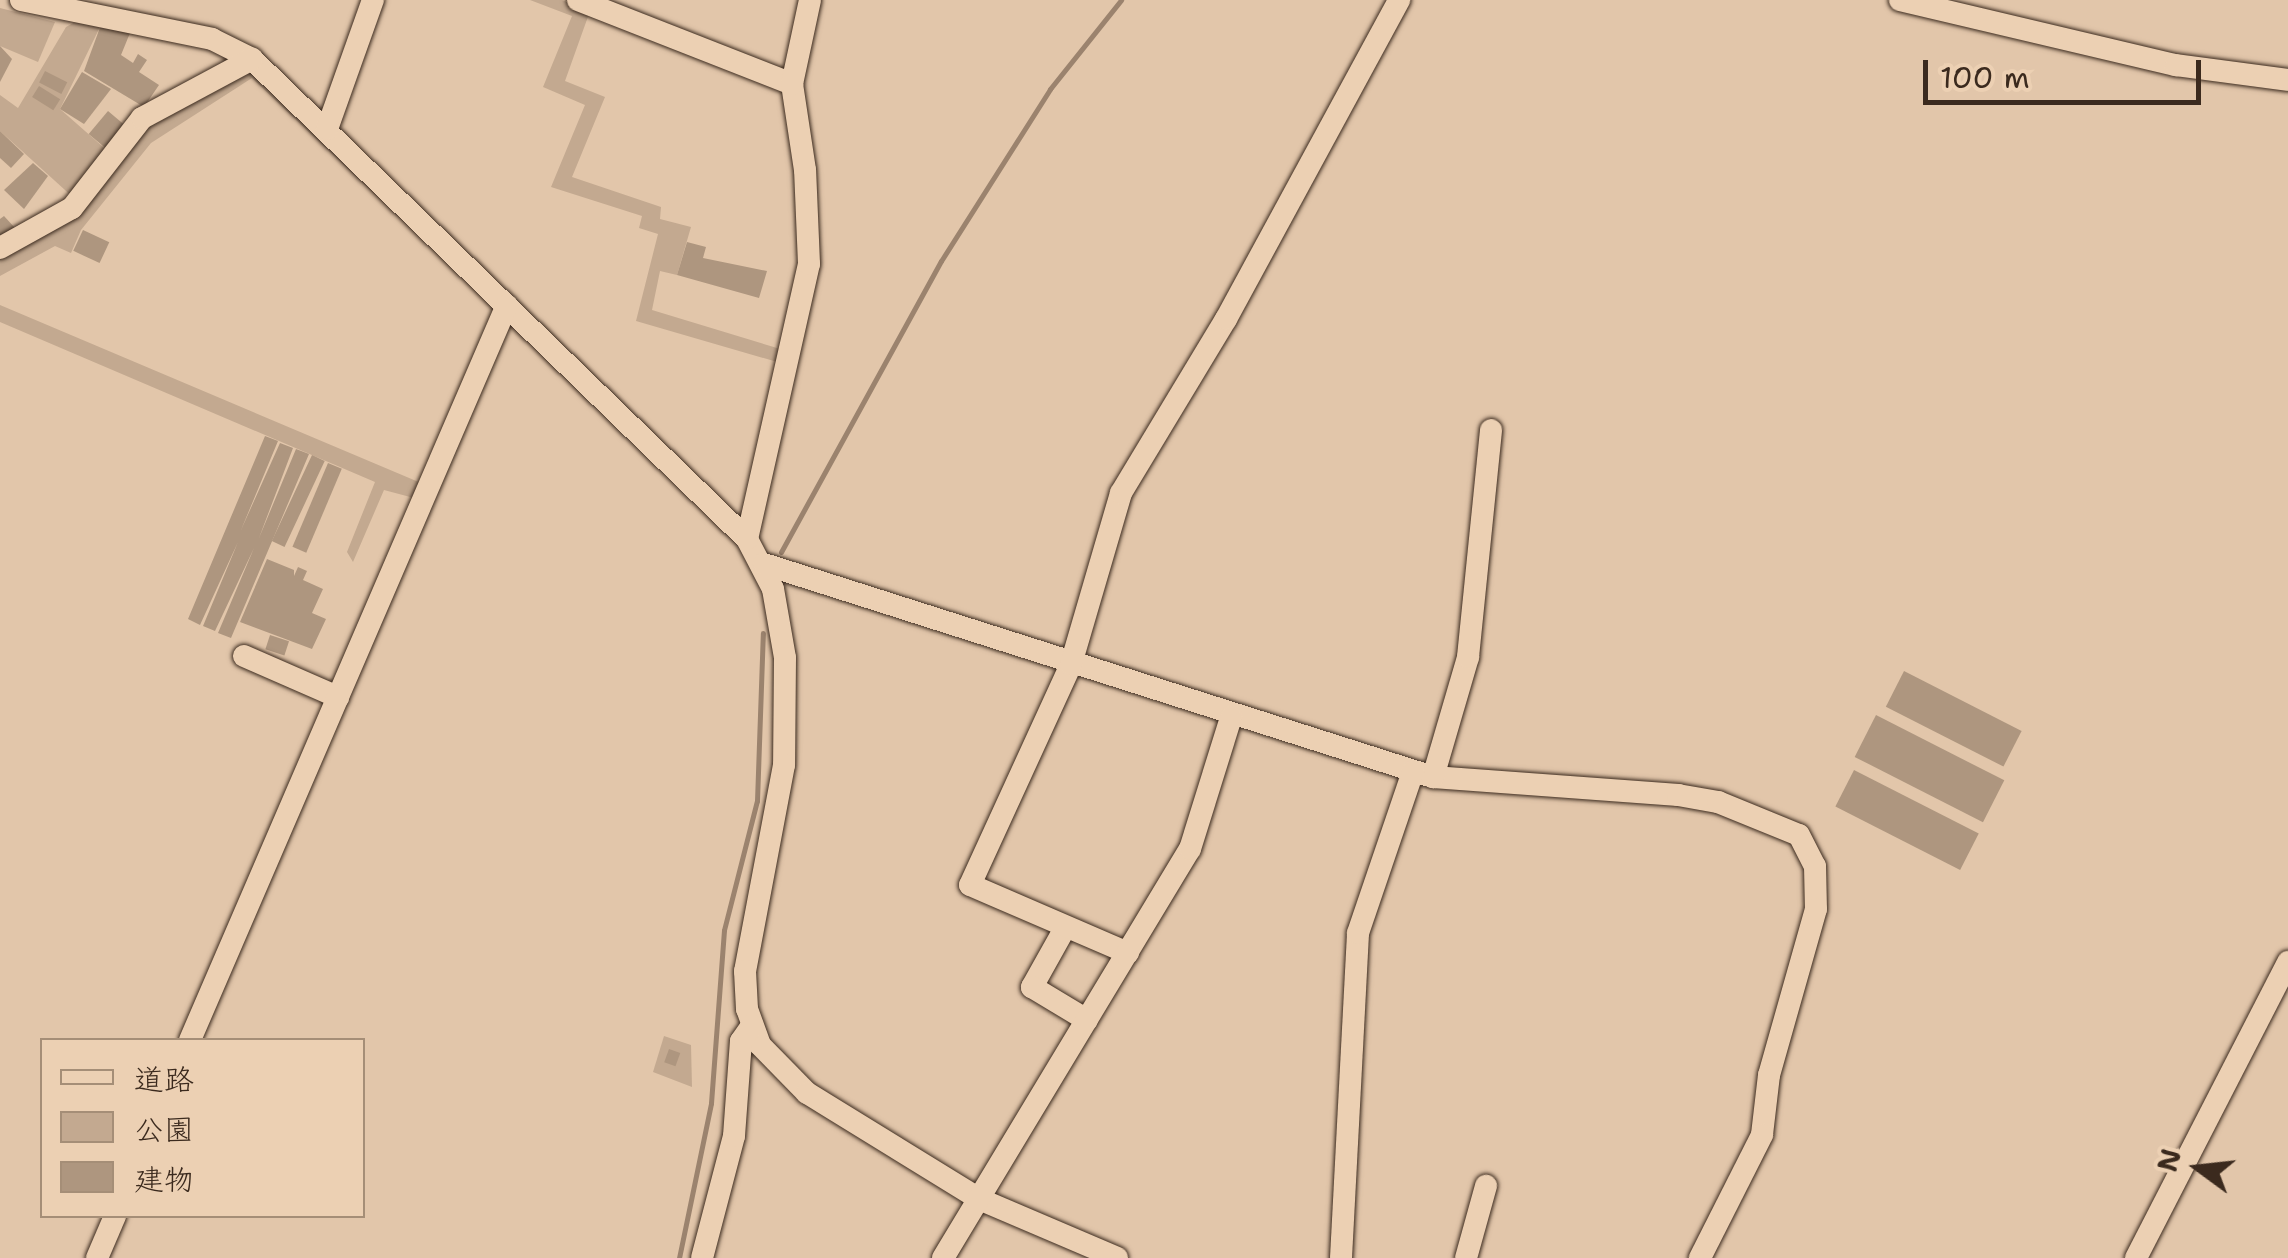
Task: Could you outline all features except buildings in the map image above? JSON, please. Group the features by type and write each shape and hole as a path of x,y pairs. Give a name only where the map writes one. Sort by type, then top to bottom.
{"street":[{"path":"20,0 212,38 252,59 747,538 764,564 784,634 786,738 744,971 752,1025 775,1066 807,1092 979,1199 1117,1258"},
{"path":"326,129 372,0"},
{"path":"578,0 792,84"},
{"path":"747,538 809,264 805,170 792,84 810,0"},
{"path":"1128,954 970,885 1071,664 1121,493 1226,319 1399,0"},
{"path":"1900,0 2156,61 2288,80"},
{"path":"0,248 72,208 142,118 252,59"},
{"path":"191,1038 506,305"},
{"path":"1341,1258 1358,932 1468,657 1490,430"},
{"path":"764,564 1231,717 1423,774 1718,802 1799,835 1810,850 1816,909 1770,1075 1762,1135 1700,1258"},
{"path":"244,656 338,697"},
{"path":"943,1258 1190,849 1231,717"},
{"path":"1065,928 1032,987 1087,1020"},
{"path":"2136,1258 2288,962"},
{"path":"702,1258 734,1136 741,1041 752,1025"},
{"path":"1466,1258 1486,1186"},
{"path":"97,1258 115,1218"}],"green space":[{"path":"530,0 562,0 590,11 565,81 605,97 572,177 661,207 660,219 691,227 677,275 660,271 652,310 787,351 784,364 636,321 658,234 639,228 642,216 551,187 585,105 543,87 572,16"},
{"path":"0,8 55,22 38,62 0,46"},
{"path":"77,21 100,27 60,109 110,153 76,200 0,131 0,95 18,108 66,27"},
{"path":"250,66 488,302 252,78 151,143 81,230 71,253 55,246 0,276 0,253 19,244 151,119"},
{"path":"0,305 421,483 414,498 384,490 353,562 347,552 375,482 0,322"},
{"path":"664,1036 691,1045 692,1087 653,1072"}],"waterway":[{"path":"781,552 941,261 1050,89 1121,0"},
{"path":"679,1258 711,1103 724,930 757,801 763,633"}]}
